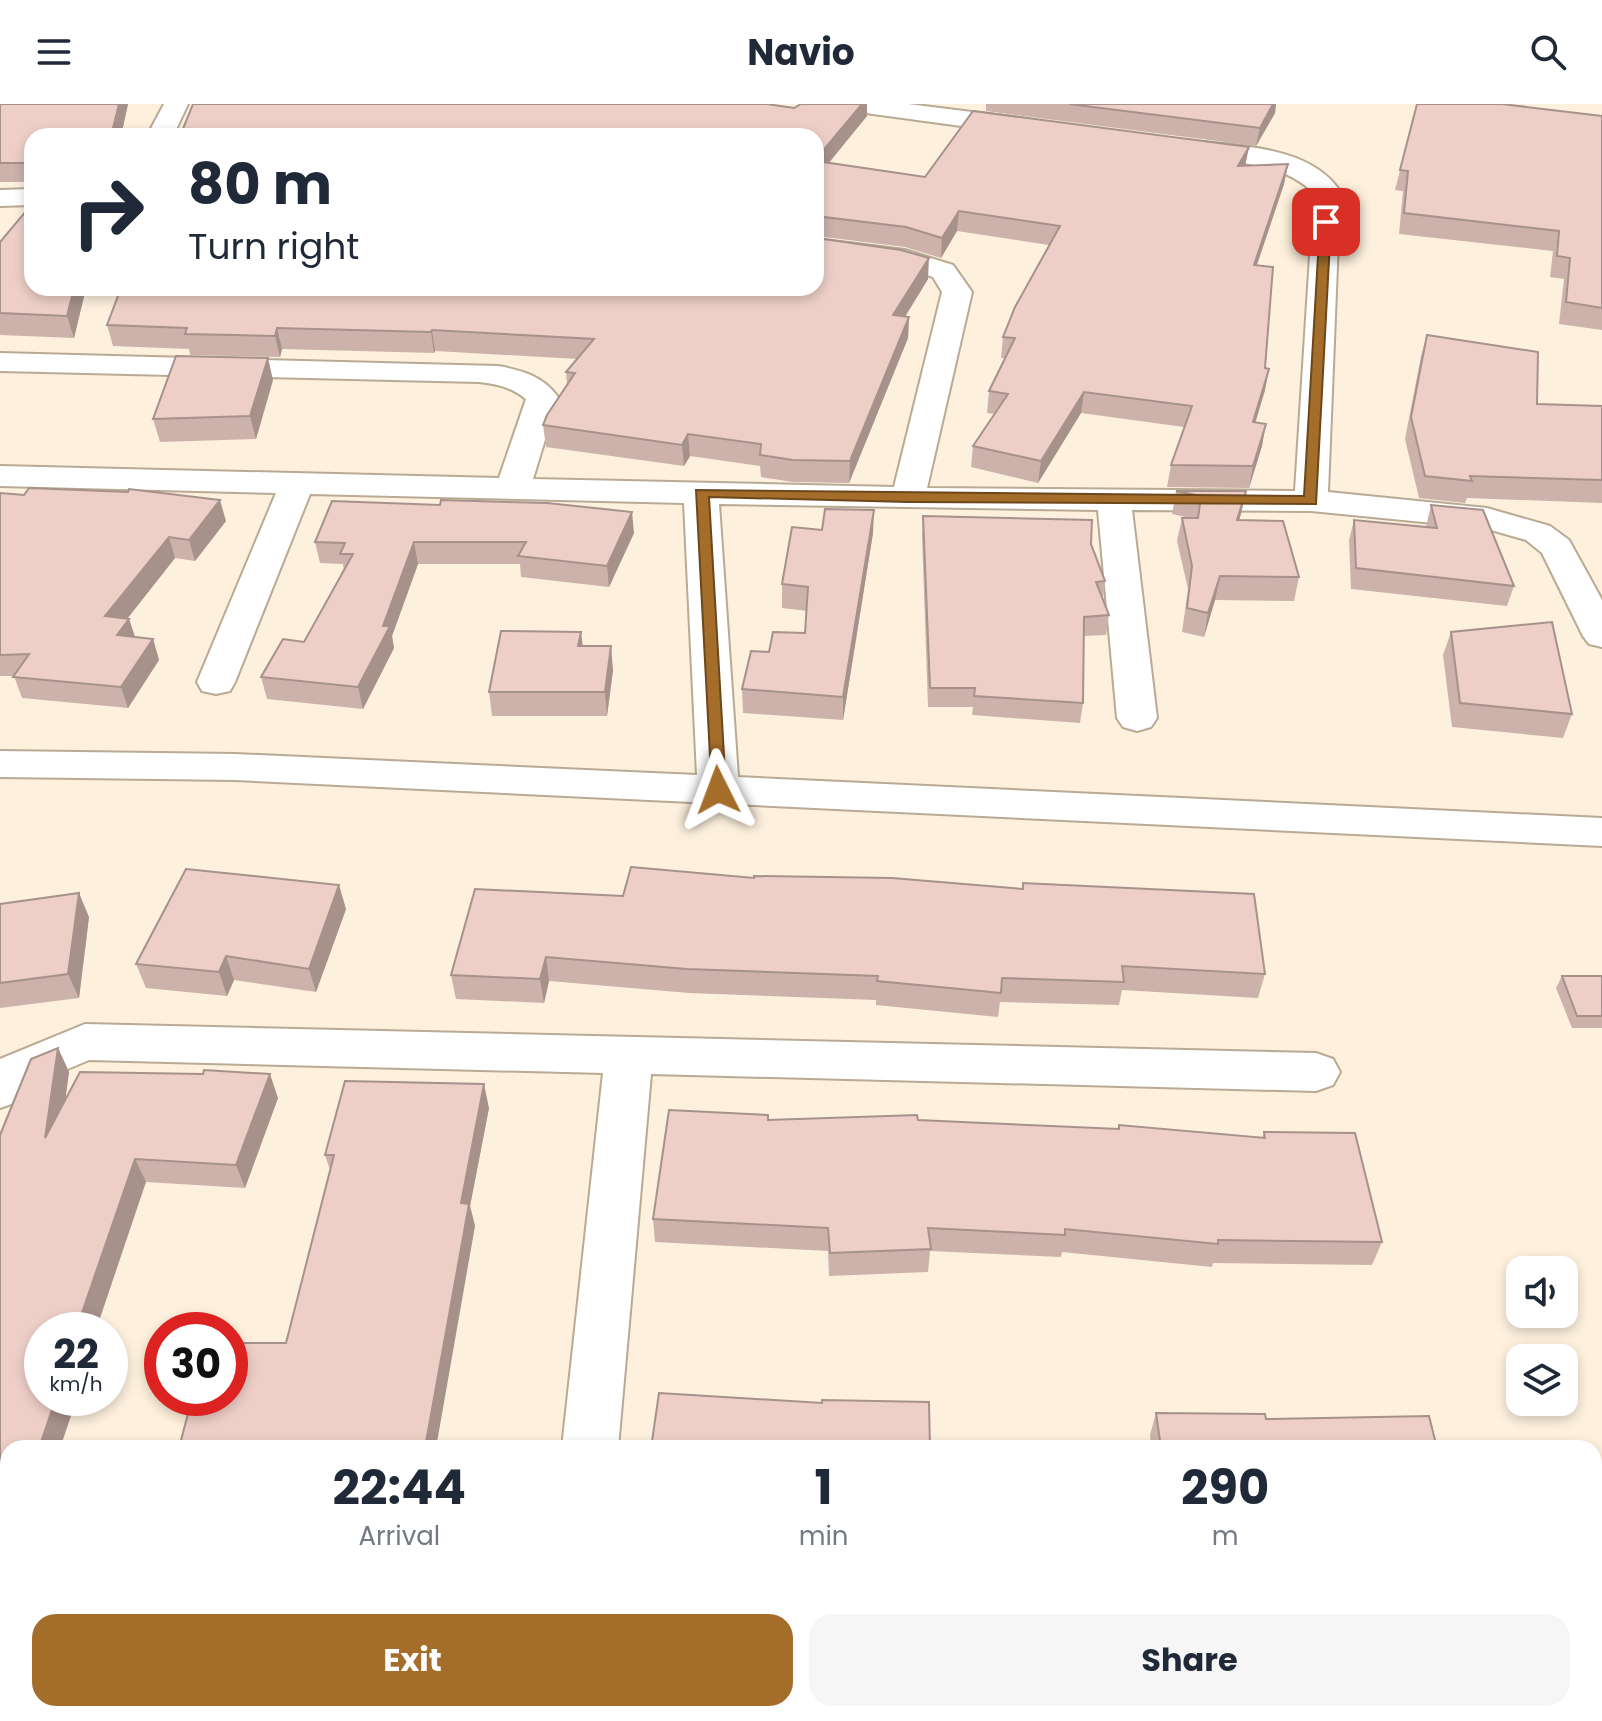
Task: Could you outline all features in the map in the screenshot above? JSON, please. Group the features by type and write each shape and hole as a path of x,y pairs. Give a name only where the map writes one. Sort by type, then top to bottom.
{"street":[{"path":"164,128 176,104"},
{"path":"851,104 1053,131"},
{"path":"1162,145 1271,159 1306,171 1327,191 1311,501"},
{"path":"0,198 24,197"},
{"path":"824,248 905,259 943,271 957,292 908,498"},
{"path":"0,362 479,373 515,377 531,385 542,397 513,488"},
{"path":"0,476 908,498 1311,501 1487,518 1538,533 1557,547 1602,636"},
{"path":"216,682 297,483"},
{"path":"701,493 718,790"},
{"path":"1114,499 1137,718"},
{"path":"0,764 235,767 1602,832"},
{"path":"0,1089 20,1069 85,1042 1316,1072"},
{"path":"591,1440 629,1055"}],"building":[{"path":"0,104 119,104 113,128 24,128 24,163 0,163"},
{"path":"193,104 767,104 794,108 801,104 862,104 824,149 824,128 183,128"},
{"path":"1069,104 1273,104 1260,128"},
{"path":"1417,104 1502,104 1602,116 1602,308 1566,302 1570,258 1557,256 1559,231 1404,213 1408,171 1400,170"},
{"path":"973,111 1249,147 1238,166 1288,164 1254,265 1273,267 1265,368 1269,369 1253,422 1266,424 1253,466 1171,465 1192,406 1084,392 1041,461 973,446 1008,394 989,391 1015,338 1003,337 1015,307 1060,226 959,211 942,238 906,227 824,217 824,162 925,177"},
{"path":"24,214 24,296 72,296 67,316 0,313 0,242"},
{"path":"824,239 901,250 929,258 893,315 909,317 850,461 793,460 760,455 761,444 688,434 682,445 543,425 575,373 566,372 594,339 432,330 277,328 275,336 185,334 187,328 107,325 118,296 824,296"},
{"path":"1427,335 1538,352 1537,404 1602,406 1602,480 1470,476 1472,481 1425,476 1411,417"},
{"path":"176,356 268,358 250,416 153,419"},
{"path":"29,488 128,492 129,489 220,500 189,540 169,537 105,616 129,619 117,635 153,639 121,687 13,677 29,654 0,655 0,493 24,495"},
{"path":"1176,491 1246,491 1237,520 1283,521 1299,577 1220,576 1208,613 1187,608 1192,566 1182,518 1198,518 1201,496"},
{"path":"441,500 547,503 632,512 607,566 518,556 526,542 414,542 383,626 390,626 358,687 261,677 283,639 304,642 353,554 340,554 345,543 315,542 332,501 440,505"},
{"path":"1431,505 1483,510 1514,586 1356,568 1354,520 1437,528"},
{"path":"825,509 874,510 843,697 742,689 751,651 769,652 773,632 805,633 808,587 782,584 792,527 822,530"},
{"path":"923,516 1092,520 1091,544 1105,581 1096,582 1109,615 1084,617 1083,703 974,696 975,688 930,688"},
{"path":"1552,622 1572,714 1460,703 1451,632"},
{"path":"501,631 581,632 578,646 611,646 605,692 489,692"},
{"path":"631,867 754,878 892,878 1023,889 1023,883 1254,894 1265,974 1122,966 1124,982 1002,978 1001,993 877,981 878,976 687,969 546,957 540,979 451,975 475,889 623,896"},
{"path":"186,869 339,885 309,969 226,956 219,972 136,964"},
{"path":"79,893 68,974 0,983 0,904"},
{"path":"1562,976 1602,976 1602,1016 1577,1016"},
{"path":"58,1048 45,1138 80,1072 203,1074 204,1070 270,1074 236,1165 135,1159 82,1312 24,1312 24,1416 50,1416 42,1440 0,1440 0,1135 31,1059"},
{"path":"345,1081 484,1084 461,1203 469,1204 426,1440 181,1440 187,1416 248,1416 248,1343 286,1343 334,1155 325,1155"},
{"path":"669,1110 768,1115 768,1120 917,1115 918,1120 1119,1129 1119,1125 1265,1138 1264,1132 1355,1133 1382,1242 1218,1240 1218,1244 1065,1229 1065,1235 928,1228 931,1249 830,1253 828,1228 653,1219"},
{"path":"659,1393 822,1403 822,1400 929,1402 930,1440 652,1440"},
{"path":"1156,1413 1265,1414 1266,1419 1429,1416 1435,1440 1160,1440"}],"route":[{"path":"718,790 701,493 1311,501 1326,222"}]}
